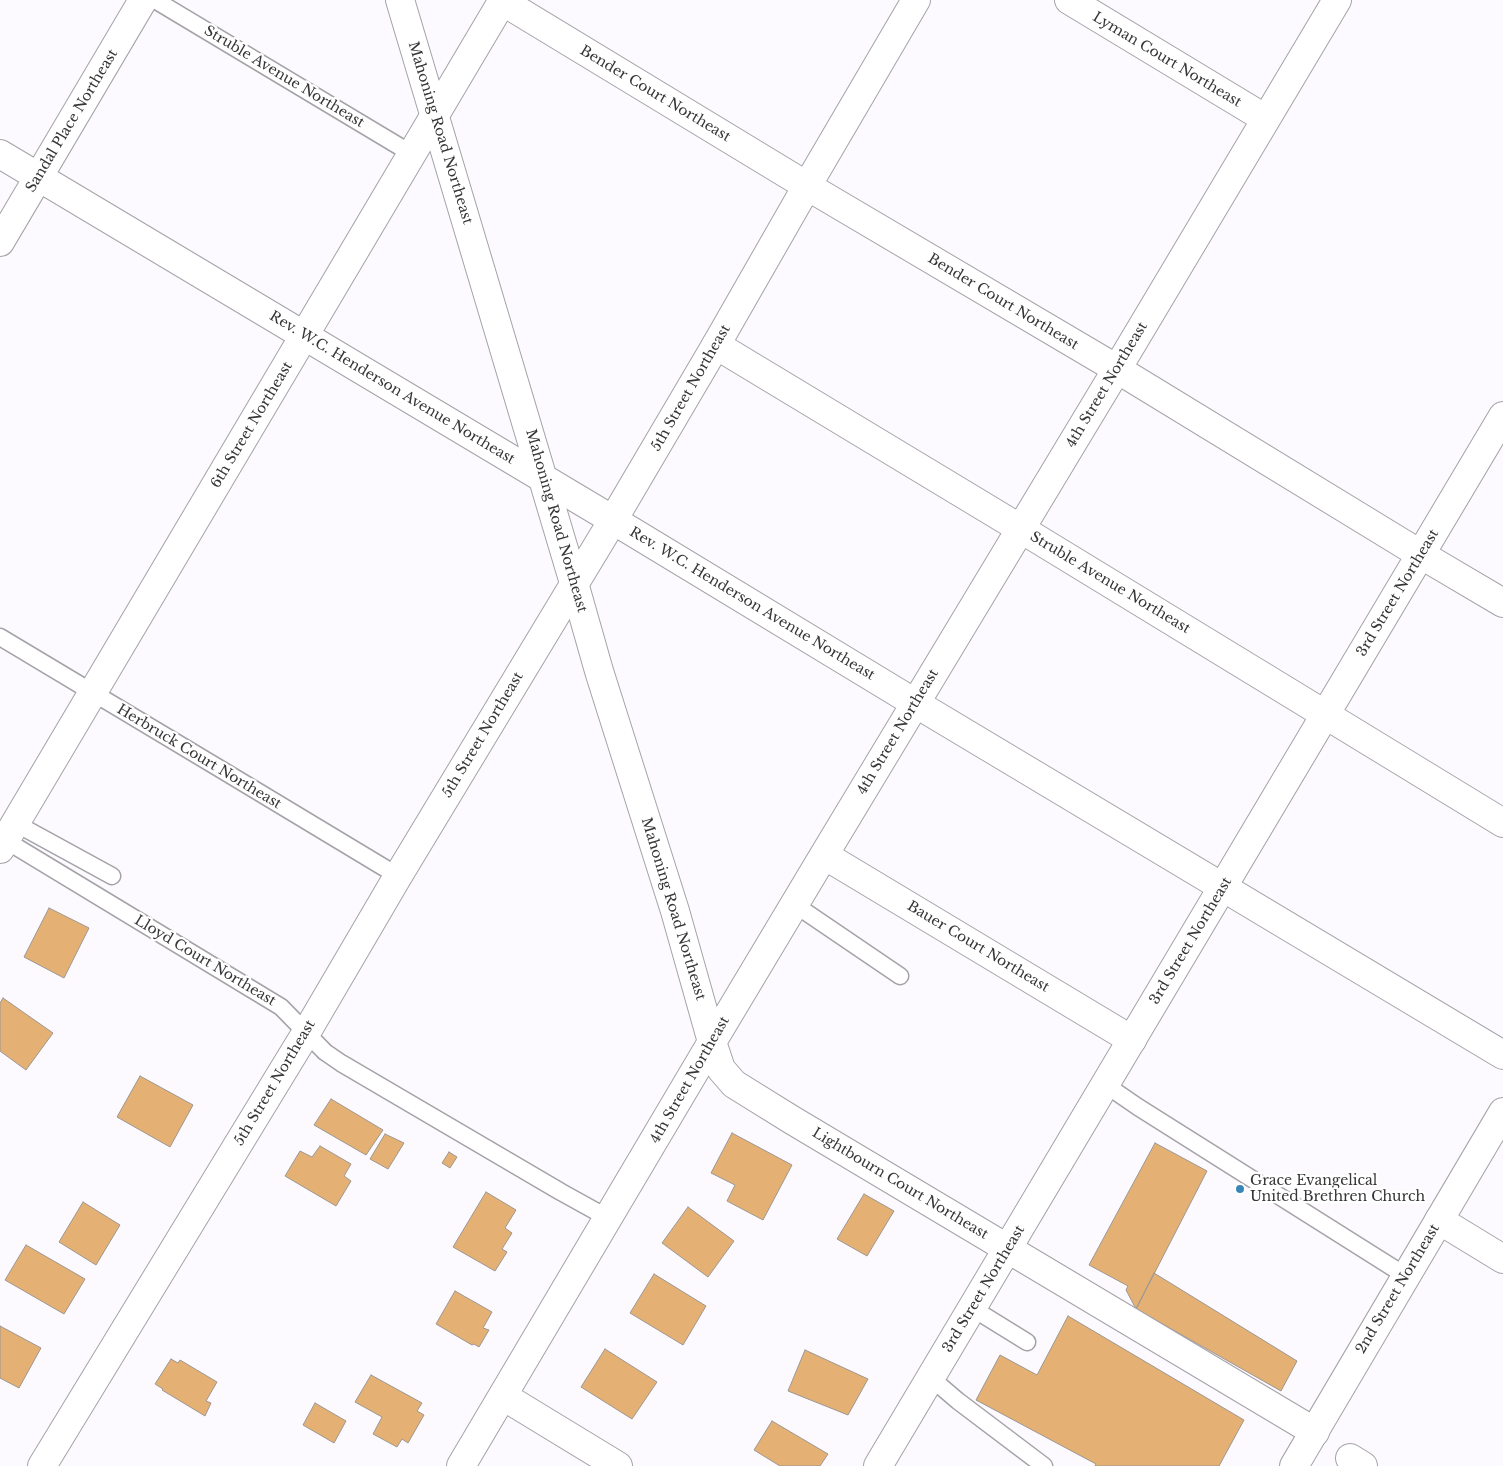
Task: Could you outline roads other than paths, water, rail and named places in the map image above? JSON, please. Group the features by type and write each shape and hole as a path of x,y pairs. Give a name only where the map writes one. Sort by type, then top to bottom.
{"street":[{"name":"Sandal Place Northeast","path":"0,242 143,0"},
{"name":"Mahoning Road Northeast","path":"400,0 544,479 599,671 675,911 712,1042"},
{"name":"6th Street Northeast","path":"5,837 436,115 502,0"},
{"name":"Bender Court Northeast","path":"502,0 807,186 1117,369 1503,603"},
{"name":"5th Street Northeast","path":"42,1466 306,1033 398,876 613,520 916,0"},
{"name":"Lyman Court Northeast","path":"1069,0 1266,119"},
{"name":"4th Street Northeast","path":"461,1466 794,904 1021,529 1337,0"},
{"name":"Rev. W.C. Henderson Avenue Northeast","path":"0,154 305,335 1503,1055"},
{"name":"Struble Avenue Northeast","path":"716,345 1503,823"},
{"name":"3rd Street Northeast","path":"878,1466 1503,416"},
{"name":"Bauer Court Northeast","path":"824,854 1132,1040"},
{"name":"Lightbourn Court Northeast","path":"712,1042 721,1069 734,1084 1314,1432"},
{"name":"2nd Street Northeast","path":"1294,1466 1503,1112"},
{"path":"1439,1220 1503,1259"},
{"path":"503,1396 618,1466"}],"lane":[{"name":"Struble Avenue Northeast","path":"155,0 412,154"},
{"name":"Herbruck Court Northeast","path":"0,638 398,876"},
{"path":"5,837 112,876"},
{"name":"Lloyd Court Northeast","path":"5,837 281,1007 325,1052 341,1063 608,1218"},
{"path":"794,904 900,976"},
{"path":"1106,1084 1138,1107 1406,1276"},
{"path":"972,1308 1027,1342"},
{"path":"931,1378 958,1401 1044,1466"}],"place":[{"name":"Grace Evangelical United Brethren Church","path":"1240,1189"}]}
